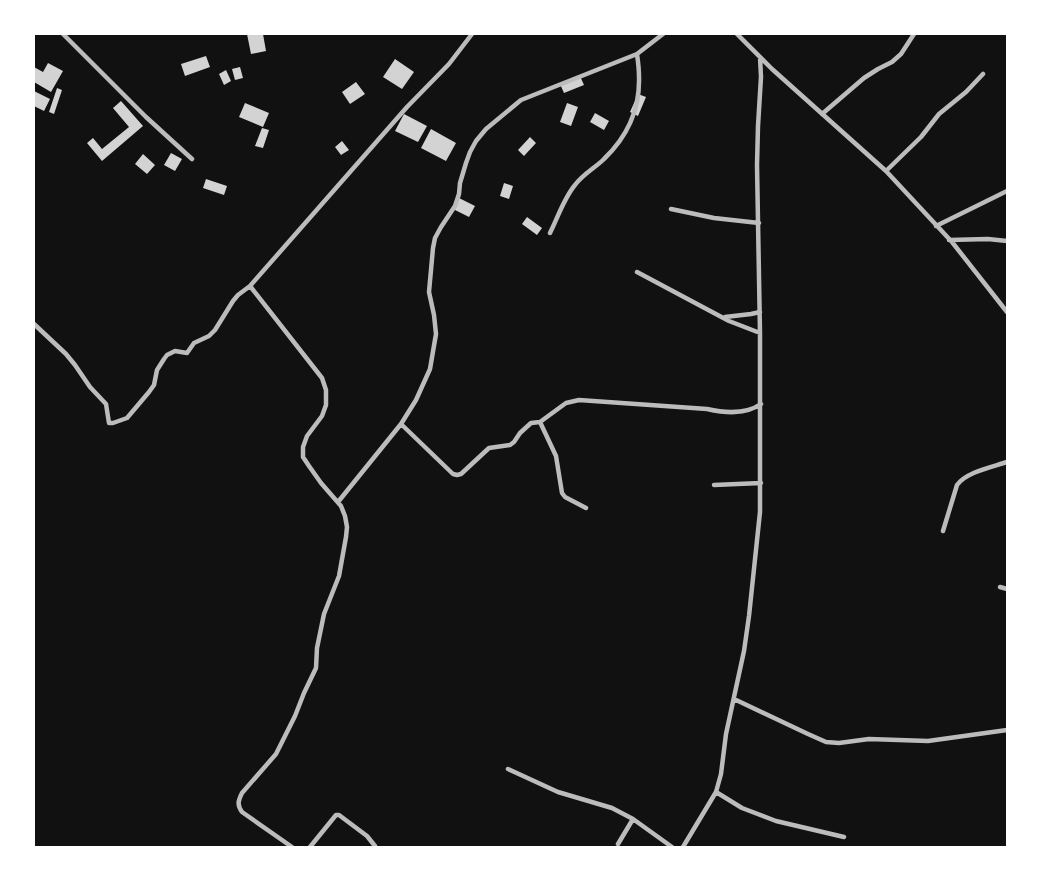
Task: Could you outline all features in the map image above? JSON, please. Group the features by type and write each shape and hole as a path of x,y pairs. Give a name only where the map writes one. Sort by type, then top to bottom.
{"street":[{"path":"63,34 146,117 192,159"},
{"path":"34,324 66,354 90,387 106,404 109,423 127,418 154,385 157,370 167,355 174,351 186,353 194,343 209,336 238,295 250,286 407,107 449,64 472,34"},
{"path":"338,502 401,424 416,400 430,369 436,334 429,292 434,243 440,227 455,206 466,163 476,141 486,129 522,100 637,54 663,34"},
{"path":"822,114 864,78 892,62 908,45 914,34"},
{"path":"739,35 772,69 886,171 949,240 1007,312"},
{"path":"550,233 576,183 602,161 618,144 630,124 639,88 637,54"},
{"path":"683,847 716,792 721,774 726,734 744,650 760,512 761,404 758,126 760,57"},
{"path":"886,171 921,137 939,114 966,92 982,74"},
{"path":"936,226 1007,191"},
{"path":"671,209 714,218 759,224"},
{"path":"949,240 988,239 1007,241"},
{"path":"637,272 745,328 760,333"},
{"path":"250,286 322,378 326,390 326,405 322,416 307,436 303,447 303,457 341,506 347,527 339,576 324,614 317,648 316,668 276,754 238,800 238,806 242,812 292,847"},
{"path":"723,317 742,316 760,312"},
{"path":"401,424 453,474 457,475 461,474 489,448 510,445 531,423 540,422 566,403 578,400 707,409 721,412 745,410 755,408 761,404"},
{"path":"540,422 556,456 562,494 586,508"},
{"path":"943,531 957,485 961,480 1007,462"},
{"path":"714,485 761,483"},
{"path":"1000,587 1007,589"},
{"path":"734,699 826,742 839,743 869,738 928,741 1007,730"},
{"path":"508,769 558,792 612,808 633,819 672,847"},
{"path":"716,792 742,808 776,821 844,837"},
{"path":"310,847 336,815 339,815 367,836 376,846"},
{"path":"618,844 633,819"}],"building":[{"path":"247,34 263,34 266,51 251,54"},
{"path":"206,56 210,67 185,76 181,64"},
{"path":"395,59 414,72 402,89 383,77"},
{"path":"48,63 63,71 51,92 34,82 34,67 43,72"},
{"path":"240,67 243,78 235,80 232,69"},
{"path":"226,70 231,81 224,85 219,74"},
{"path":"580,76 584,85 564,93 560,84"},
{"path":"356,82 365,94 350,104 342,92"},
{"path":"57,88 62,90 54,114 49,112"},
{"path":"34,91 50,99 44,111 34,106"},
{"path":"638,94 646,97 638,116 630,112"},
{"path":"121,101 143,126 102,161 87,143 93,138 102,149 129,127 113,108"},
{"path":"245,103 269,113 263,127 239,117"},
{"path":"567,103 578,107 571,126 560,122"},
{"path":"595,113 609,121 604,130 590,122"},
{"path":"404,114 427,126 418,142 395,131"},
{"path":"262,128 269,130 263,148 255,146"},
{"path":"431,129 456,143 446,161 421,148"},
{"path":"530,137 536,143 524,156 518,150"},
{"path":"342,141 349,150 341,155 335,147"},
{"path":"171,153 182,159 175,171 164,165"},
{"path":"143,154 155,165 147,174 135,164"},
{"path":"206,179 227,186 224,195 203,188"},
{"path":"504,183 513,186 509,199 500,196"},
{"path":"459,198 475,206 469,217 453,209"},
{"path":"527,217 542,228 537,235 522,224"}]}
